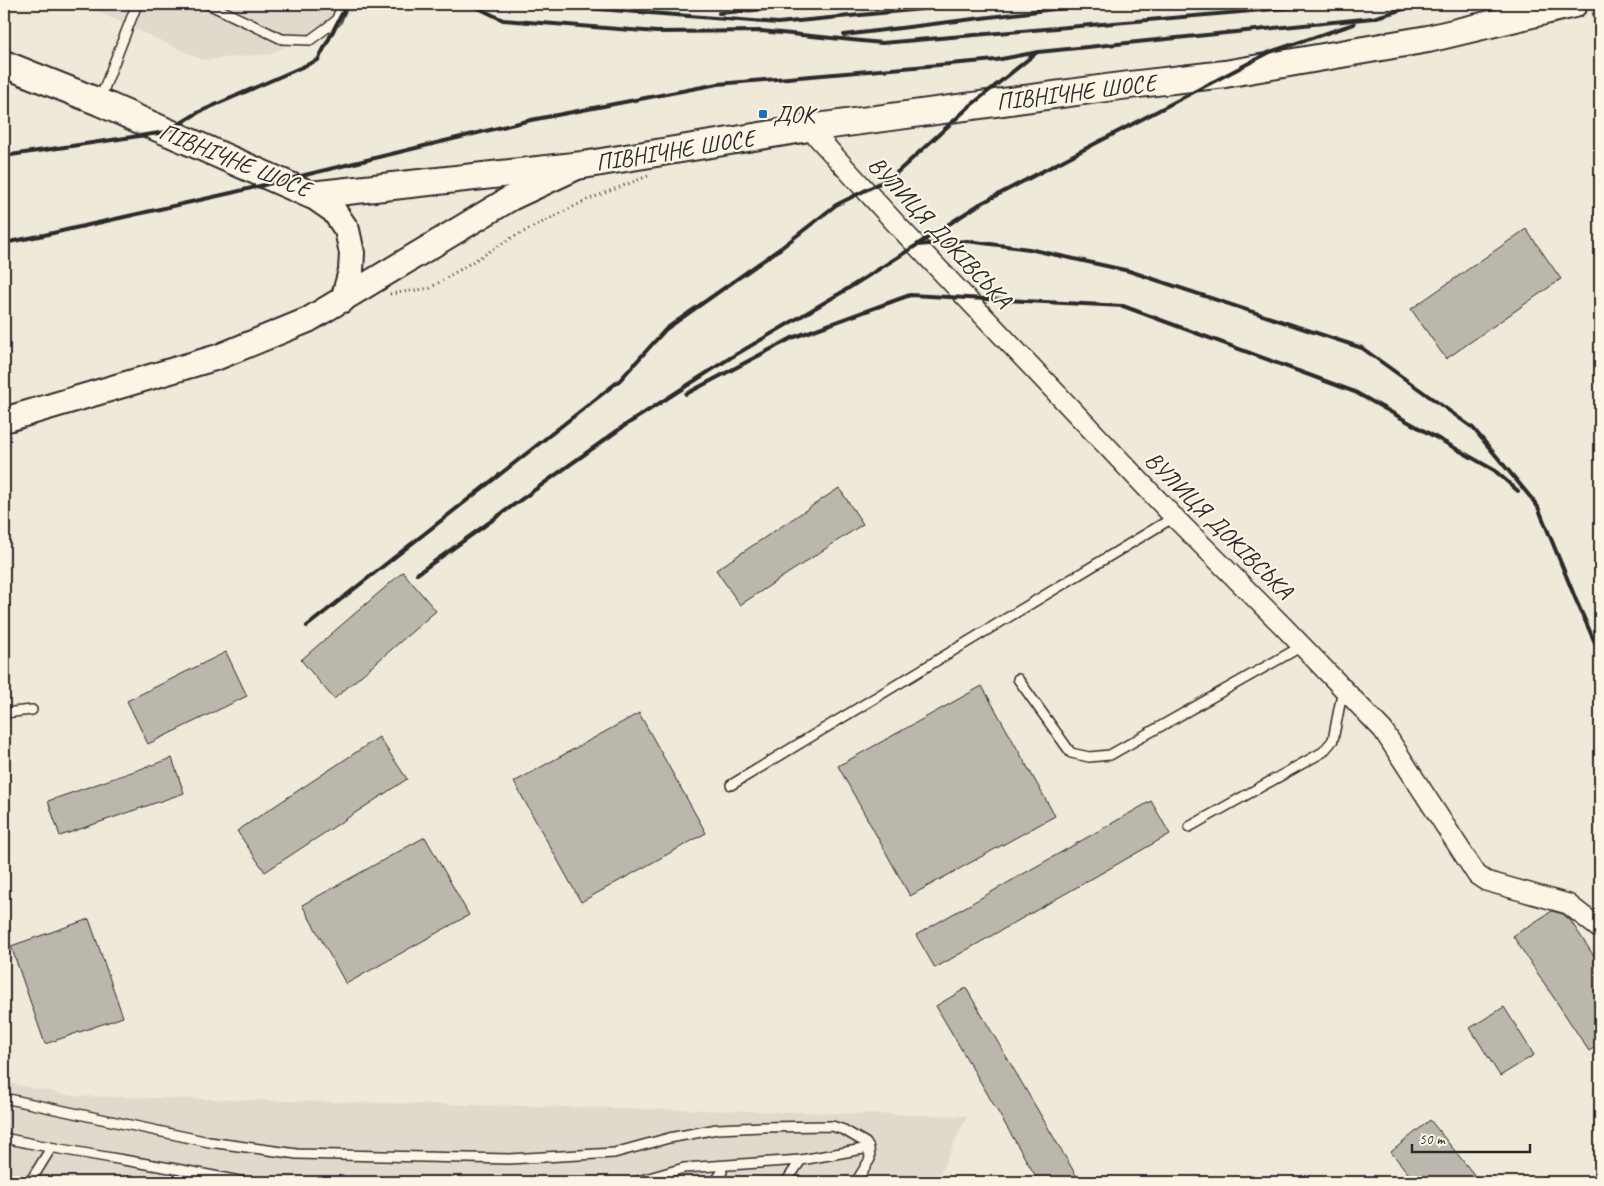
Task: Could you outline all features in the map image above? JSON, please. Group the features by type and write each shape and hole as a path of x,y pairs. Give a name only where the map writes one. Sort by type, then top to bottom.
{"main road":[{"name":"ПІВНІЧНЕ ШОСЕ","path":"4,64 99,102 311,195 583,165 810,128 1121,86 1225,74 1428,39 1574,4"}],"street":[{"name":"ВУЛИЦЯ ДОКІВСЬКА","path":"810,128 899,227 1174,517 1383,730 1477,875 1492,883 1568,904 1600,929"},
{"path":"4,420 218,357 308,320 511,198 583,165"},
{"path":"311,195 334,211 347,230 352,253 351,271 343,300"}],"lane":[{"path":"99,102 136,4"},
{"path":"208,4 282,39 310,40 336,20 344,4"},
{"path":"731,785 1174,517"},
{"path":"1018,679 1071,753 1089,757 1110,755 1302,646"},
{"path":"1189,827 1323,752 1333,740 1343,688"},
{"path":"4,713 32,710"},
{"path":"4,1098 209,1142 296,1154 509,1159 614,1152 669,1138 717,1129 832,1126 844,1130 866,1143 869,1148 870,1159 856,1182"},
{"path":"4,1138 51,1148 198,1172 244,1182"},
{"path":"30,1182 51,1148"},
{"path":"635,1182 645,1181 684,1168 801,1160 869,1148"},
{"path":"786,1182 801,1160"},
{"path":"715,1182 722,1172"}],"path":[{"path":"381,295 430,288 513,237 587,200 650,176"}],"shaded area":[{"path":"81,4 366,4 271,54 203,60"},
{"path":"4,1082 72,1096 967,1116 936,1182 4,1182"}],"building":[{"path":"1526,229 1561,279 1446,359 1411,309"},
{"path":"839,488 863,524 740,605 716,570"},
{"path":"403,572 436,611 334,699 301,660"},
{"path":"226,652 247,696 148,744 127,701"},
{"path":"982,686 1055,816 910,896 838,766"},
{"path":"639,713 706,833 581,902 514,782"},
{"path":"379,737 407,779 265,872 237,831"},
{"path":"172,758 184,793 60,836 48,801"},
{"path":"1151,801 1170,834 935,968 916,935"},
{"path":"425,837 469,915 346,984 302,905"},
{"path":"1552,911 1563,914 1570,920 1600,965 1600,1044 1589,1051 1513,936"},
{"path":"89,919 123,1017 45,1044 11,946"},
{"path":"966,988 1080,1182 1039,1182 936,1006"},
{"path":"1504,1007 1534,1055 1500,1076 1470,1028"},
{"path":"1430,1120 1480,1182 1415,1182 1391,1152"}],"railway":[{"path":"4,156 166,132 199,112 318,60 347,4"},
{"path":"470,4 503,20 657,32 761,31 882,43 1297,7 1306,4"},
{"path":"535,4 778,23 974,4"},
{"path":"719,13 824,4"},
{"path":"844,35 1062,8 1129,4"},
{"path":"4,243 231,193 531,120 718,84 996,60 1038,52 1373,18 1421,4"},
{"path":"918,244 980,204 1270,52 1354,24"},
{"path":"307,626 620,380 666,329 781,248 836,205 892,177 970,106 1036,53"},
{"path":"417,574 624,426 730,358 844,291 917,245 967,241 1029,249 1129,271 1362,348 1473,428 1532,499 1538,507 1600,654"},
{"path":"686,394 792,338 910,295 1123,306 1355,392 1494,470 1518,491"}],"place":[{"name":"ДОК","path":"763,114"}]}
